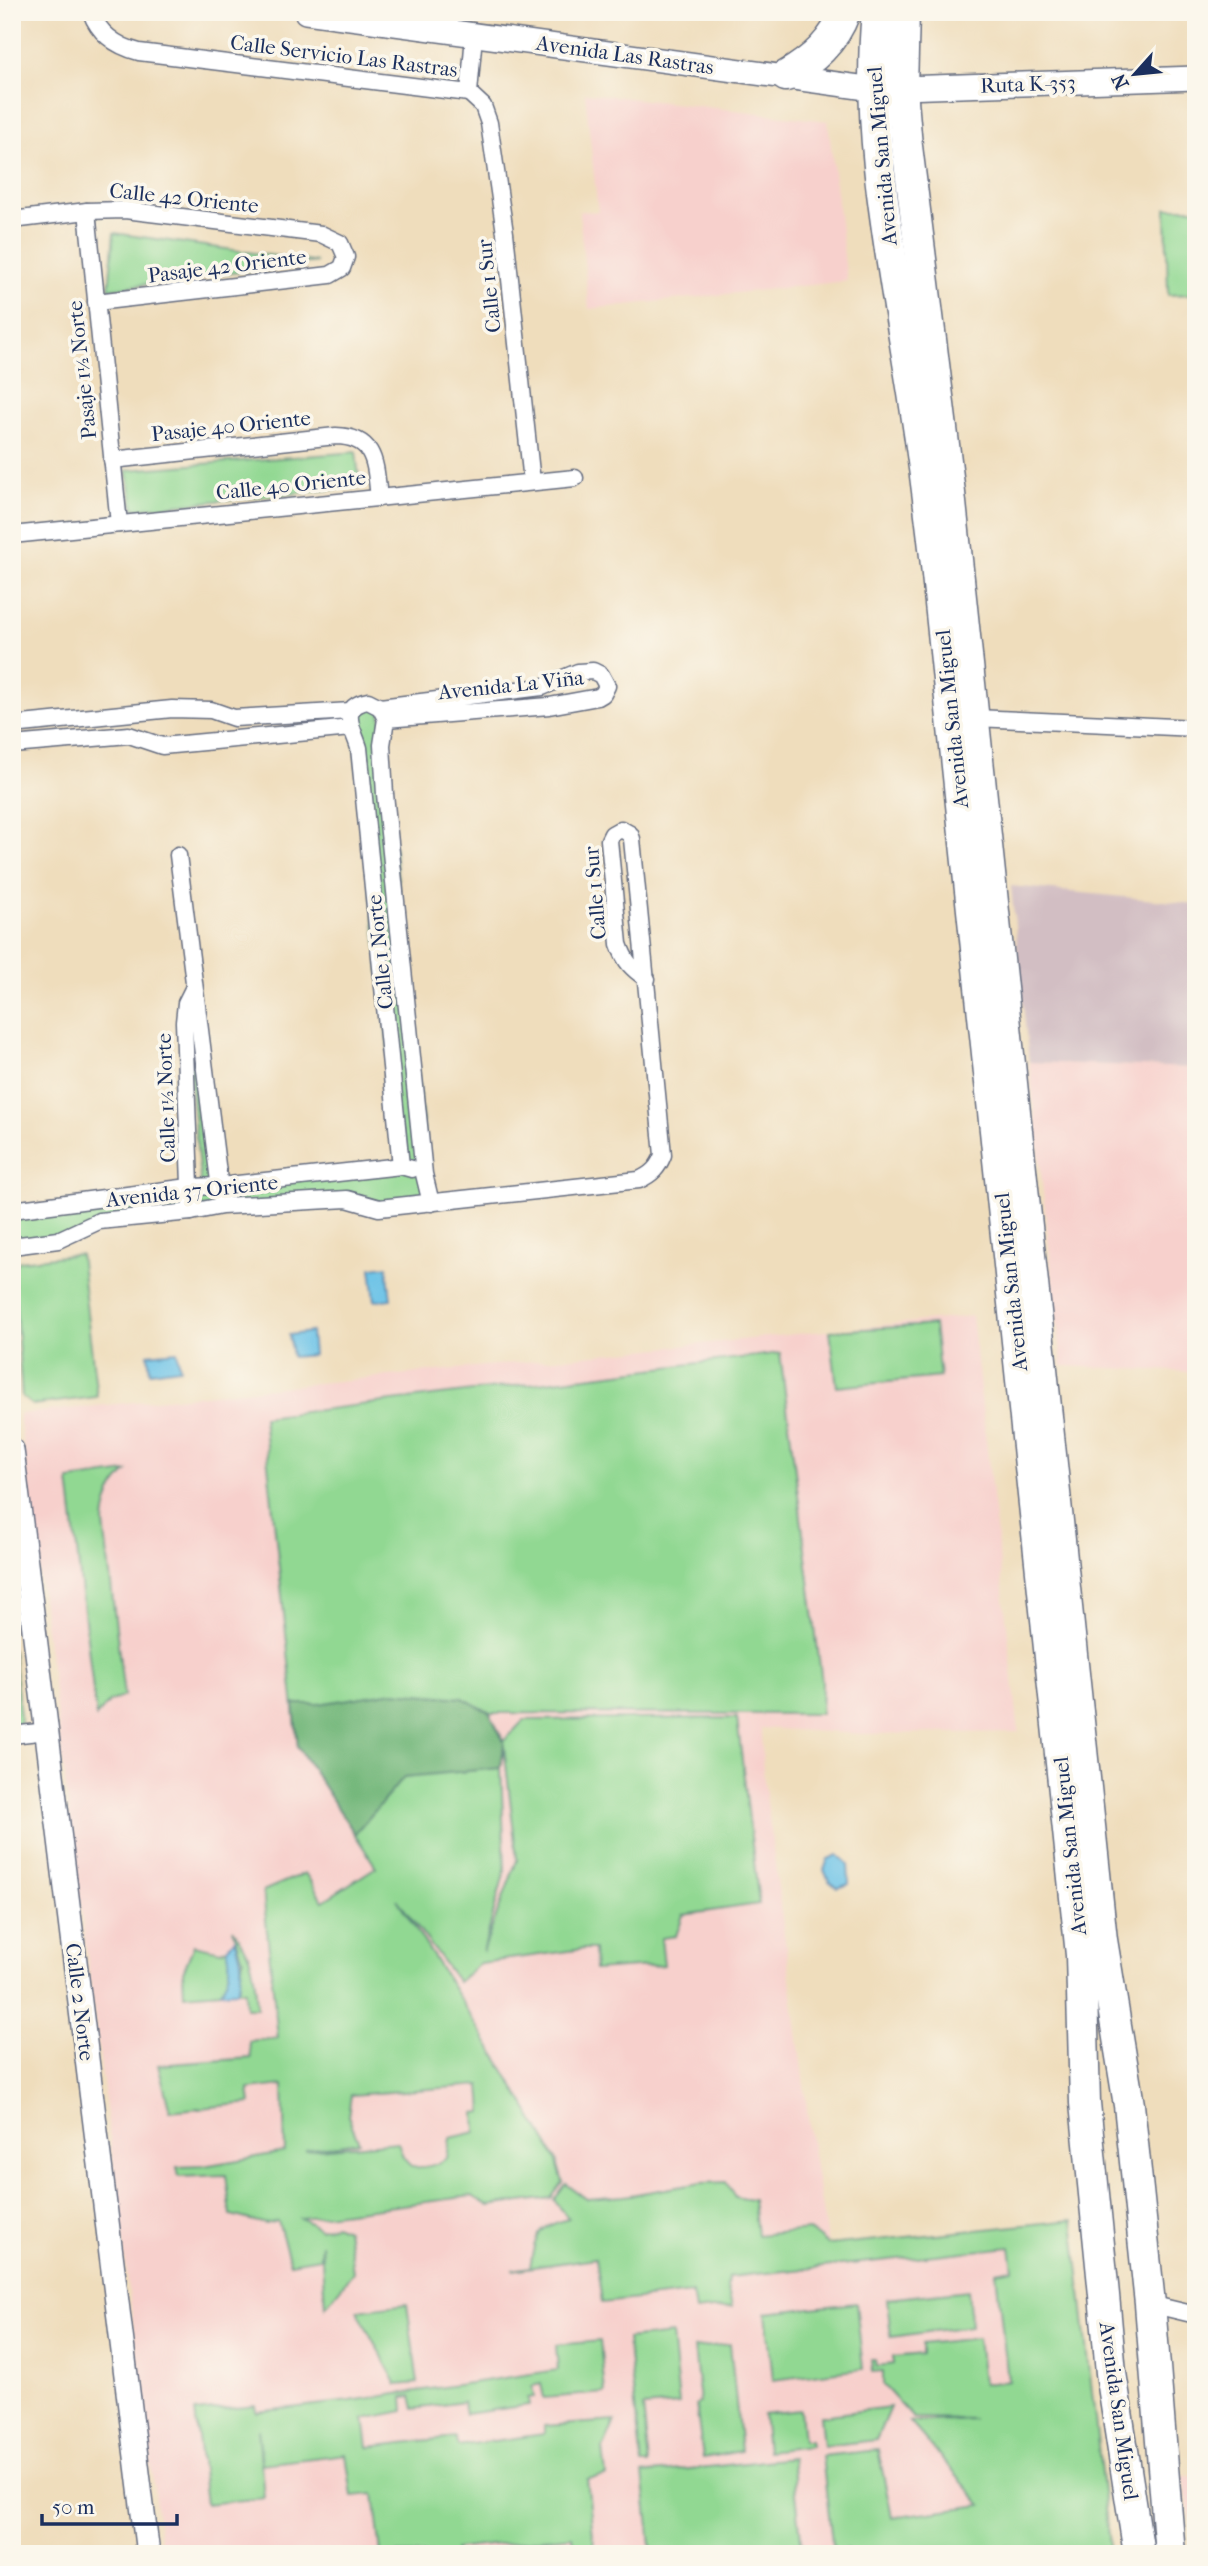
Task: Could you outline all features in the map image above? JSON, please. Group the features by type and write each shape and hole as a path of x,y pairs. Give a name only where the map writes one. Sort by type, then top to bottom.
{"highway":[{"path":"786,76 822,50 838,29 845,12"},
{"name":"Avenida San Miguel","path":"877,12 873,57 888,89 913,200 950,493 1102,1940 1126,2082 1139,2194 1170,2554"},
{"name":"Avenida San Miguel","path":"904,12 888,89 884,206 936,565 1081,1955 1085,2104 1104,2295 1116,2407 1139,2554"},
{"path":"1094,2195 1113,2188 1139,2194"},
{"path":"1104,2295 1119,2304 1150,2304"}],"main road":[{"name":"Avenida Las Rastras","path":"306,12 888,89"},
{"name":"Ruta K-353","path":"888,89 1196,78"},
{"name":"Calle 2 Norte","path":"12,1450 148,2554"}],"street":[{"name":"Calle Servicio Las Rastras","path":"91,12 105,36 138,52 469,93 474,35"},
{"name":"Calle 1 Sur","path":"469,93 483,106 489,123 503,220 532,482"},
{"name":"Calle 42 Oriente","path":"12,220 87,211 125,210 321,234 340,243 345,251"},
{"name":"Pasaje 1½ Norte","path":"87,211 119,524"},
{"name":"Pasaje 42 Oriente","path":"96,302 330,275 345,262 345,251"},
{"name":"Pasaje 40 Oriente","path":"112,460 337,436 355,437 368,447 373,456 379,498"},
{"name":"Calle 40 Oriente","path":"12,535 575,478"},
{"name":"Avenida La Viña","path":"586,671 601,675 607,686 598,697 549,706 383,717 542,687 586,671"},
{"path":"12,745 130,736 162,746 353,731 368,738 382,732 383,717 368,701 351,711 349,717 353,731"},
{"path":"12,725 172,709 211,710 234,718 351,711"},
{"name":"Calle 1 Norte","path":"383,717 385,794 424,1174"},
{"path":"975,718 1196,728"},
{"name":"Calle 1 Norte","path":"353,731 359,748 366,806 401,1166"},
{"name":"Calle 1 Sur","path":"639,1180 654,1171 663,1155 647,979 632,839 630,834 621,829 612,834 609,841 619,944 631,969 647,979"},
{"name":"Calle 1½ Norte","path":"178,855 222,1206"},
{"name":"Calle 1½ Norte","path":"191,1212 184,1022 186,1003 195,985"},
{"name":"Avenida 37 Oriente","path":"12,1210 190,1187 333,1175 401,1166 424,1174"},
{"path":"424,1174 431,1203"},
{"path":"333,1175 338,1199"},
{"name":"Avenida 37 Oriente","path":"12,1246 58,1240 99,1221 191,1212 222,1206 353,1199 379,1208 639,1180"},
{"path":"12,1735 47,1731"},
{"path":"1150,2304 1196,2315"}],"shaded area":[{"path":"585,93 828,121 847,281 589,309 579,211 598,212"},
{"path":"1011,886 1196,904 1196,1068 1029,1062"},
{"path":"1029,1062 1196,1068 1196,1372 1062,1366"},
{"path":"972,1316 1019,1732 862,1734 761,1728 763,1772 813,2154 828,2245 1073,2220 1110,2554 162,2554 19,1414"},
{"path":"1182,2476 1196,2477 1196,2554 1193,2527"}],"green space":[{"path":"1166,208 1196,208 1196,294 1168,295"},
{"path":"114,233 317,262 109,289"},
{"path":"356,452 360,487 134,509 127,470"},
{"path":"380,707 430,1194 372,1207 203,1208 12,1246 12,1210 201,1188 184,1022 195,985 220,1186 401,1166 351,711"},
{"path":"80,1254 97,1397 32,1405 22,1397 13,1267 20,1261"},
{"path":"934,1325 940,1377 837,1387 830,1331"},
{"path":"780,1353 822,1682 821,1714 489,1713 504,1741 524,1720 737,1718 759,1904 683,1915 676,1936 661,1938 664,1965 595,1970 594,1949 584,1949 480,1963 458,1982 397,1899 499,2061 556,2159 563,2182 551,2198 489,2206 472,2196 301,2218 320,2229 334,2225 347,2230 353,2272 325,2307 321,2244 320,2258 290,2263 278,2221 266,2224 231,2215 226,2175 179,2177 177,2167 203,2166 285,2152 283,2085 249,2089 251,2103 170,2111 158,2065 251,2058 249,2041 278,2038 263,1891 305,1873 323,1901 376,1867 298,1747 263,1417","holes":["504,1746 517,1860 483,1952 505,1870 501,1768","481,2085 483,2112 475,2113 476,2132 450,2138 447,2158 434,2165 411,2167 403,2157 398,2142 305,2150 359,2142 348,2116 351,2095"]},
{"path":"127,1472 110,1495 104,1524 124,1696 110,1701 96,1717 69,1480"},
{"path":"12,1652 21,1724 12,1725"},
{"path":"394,1692 463,1698 489,1712 504,1742 501,1768 404,1777 355,1834 298,1747 294,1704 318,1704"},
{"path":"233,1929 252,1966 257,2008 246,2008 245,1991 238,1991 243,1959"},
{"path":"194,1945 221,1951 227,1948 229,1970 221,1992 184,1995 183,1972"},
{"path":"726,2182 735,2197 753,2200 757,2235 809,2230 828,2245 1073,2220 1110,2554 1020,2554 1017,2549 1019,2554 849,2554 848,2549 833,2551 822,2456 878,2450 892,2517 982,2505 910,2422 974,2419 913,2418 883,2385 883,2371 872,2372 871,2359 875,2359 876,2366 893,2364 893,2357 922,2354 922,2344 978,2338 983,2384 1008,2381 996,2272 1013,2269 1010,2247 728,2277 727,2287 732,2307 695,2311 692,2293 602,2303 596,2258 512,2270 530,2267 539,2234 549,2226 569,2219 554,2200 566,2184 587,2199"},
{"path":"968,2290 971,2326 891,2337 887,2299"},
{"path":"856,2303 863,2369 773,2380 766,2313"},
{"path":"407,2304 418,2383 397,2385 357,2310"},
{"path":"672,2334 679,2404 643,2407 649,2464 642,2464 627,2339"},
{"path":"600,2341 605,2393 544,2398 541,2384 532,2386 534,2397 528,2398 529,2405 465,2414 463,2402 414,2409 411,2396 403,2397 404,2411 364,2419 368,2447 455,2437 458,2446 544,2434 544,2426 615,2421 603,2449 606,2476 587,2479 595,2554 574,2554 572,2536 455,2549 456,2554 381,2554 374,2494 352,2496 346,2454 262,2464 258,2428 264,2498 206,2504 195,2412 255,2406 256,2412 558,2370 556,2345"},
{"path":"730,2344 741,2451 703,2458 696,2405 700,2402 694,2348"},
{"path":"890,2407 876,2440 823,2446 820,2416"},
{"path":"800,2410 803,2440 810,2440 811,2446 767,2451 763,2414"},
{"path":"792,2458 802,2547 743,2554 652,2554 643,2474"}],"water":[{"path":"387,1266 391,1299 375,1301 371,1268"},
{"path":"311,1332 313,1355 292,1357 289,1335"},
{"path":"177,1351 180,1368 150,1372 148,1354"},
{"path":"838,1855 848,1864 849,1884 838,1888 829,1881 824,1870 828,1859"},
{"path":"235,1939 241,1977 237,1991 221,1992 229,1970 227,1948"}]}
